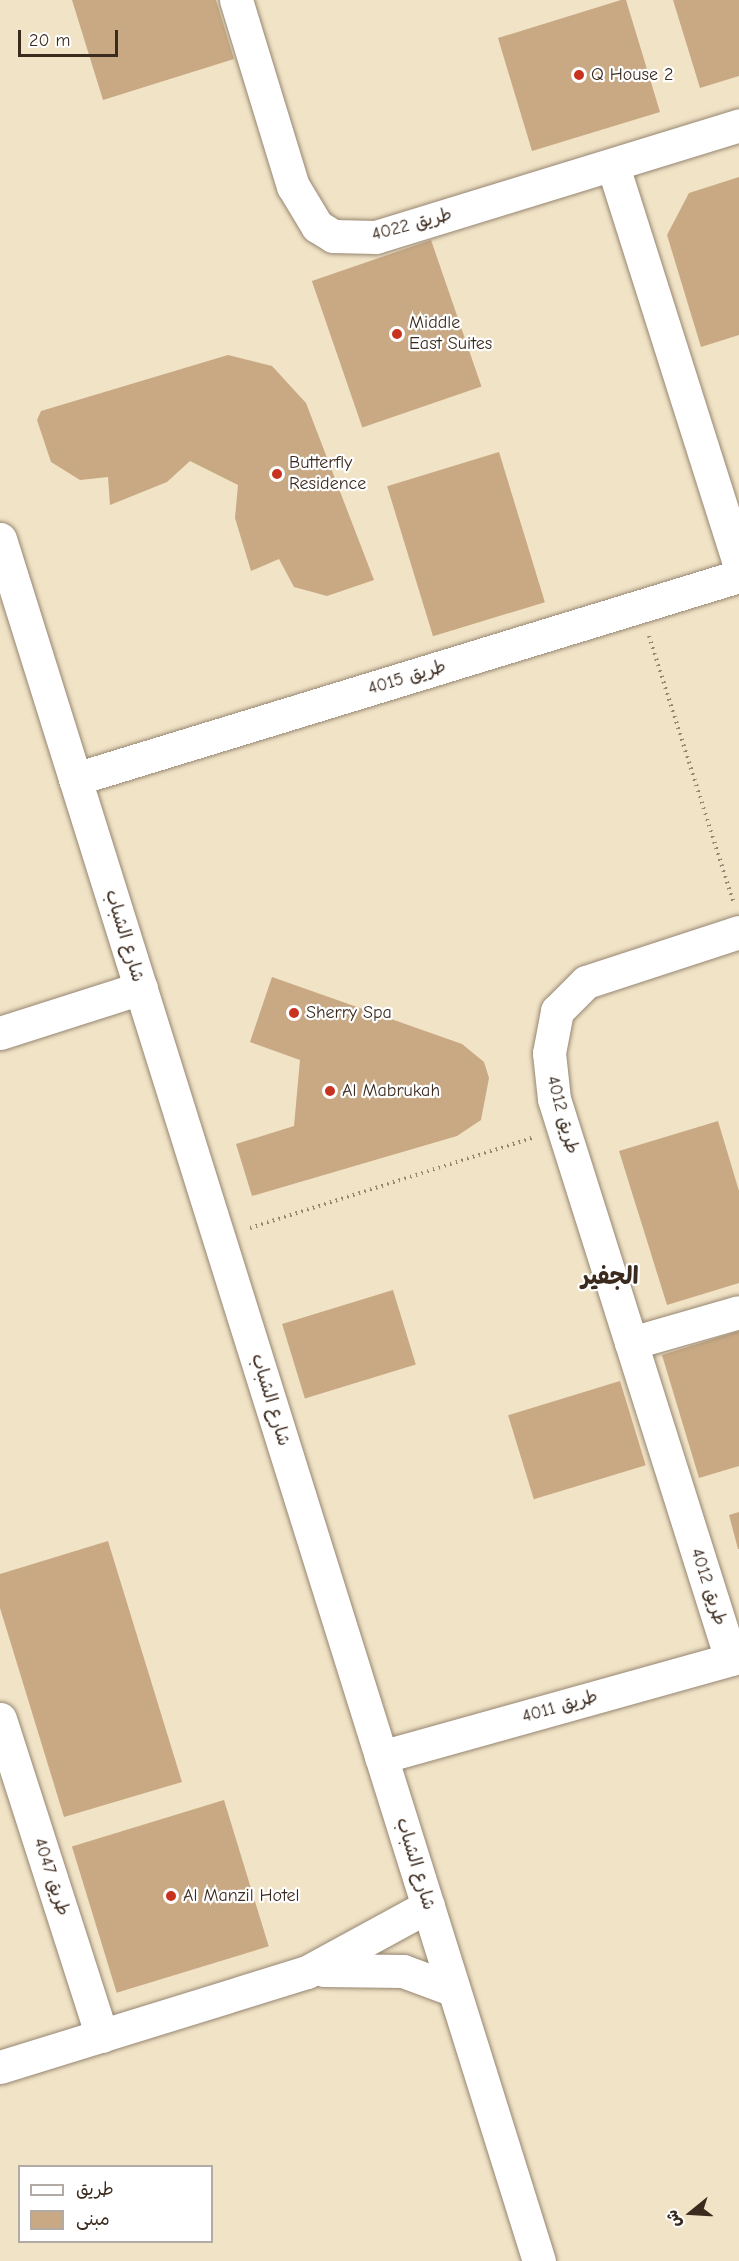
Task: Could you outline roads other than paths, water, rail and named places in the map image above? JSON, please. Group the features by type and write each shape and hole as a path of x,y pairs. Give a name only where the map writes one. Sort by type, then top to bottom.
{"street":[{"name":"طريق 4022","path":"236,0 293,186 317,226 333,236 376,237 614,166 739,125"},
{"path":"614,166 739,562"},
{"name":"شارع الشباب","path":"0,539 539,2261"},
{"name":"طريق 4015","path":"75,779 739,576"},
{"name":"طريق 4012","path":"735,1658 630,1343 564,1128 549,1053 551,1030 567,997 586,982 737,920"},
{"path":"0,1033 141,988"},
{"path":"630,1343 739,1312"},
{"name":"طريق 4011","path":"381,1757 735,1658"},
{"name":"طريق 4047","path":"0,1719 102,2036"},
{"path":"0,2067 307,1972 428,1906"},
{"path":"307,1972 363,1967 403,1971 454,1990"}],"place":[{"name":"Q House 2","path":"579,75"},
{"name":"Middle East Suites","path":"397,334"},
{"name":"Butterfly Residence","path":"277,474"},
{"name":"Sherry Spa","path":"294,1013"},
{"name":"Al Mabrukah","path":"330,1091"},
{"name":"Al Manzil Hotel","path":"171,1896"}],"district":[{"name":"الجفير","path":"610,1277"}]}
